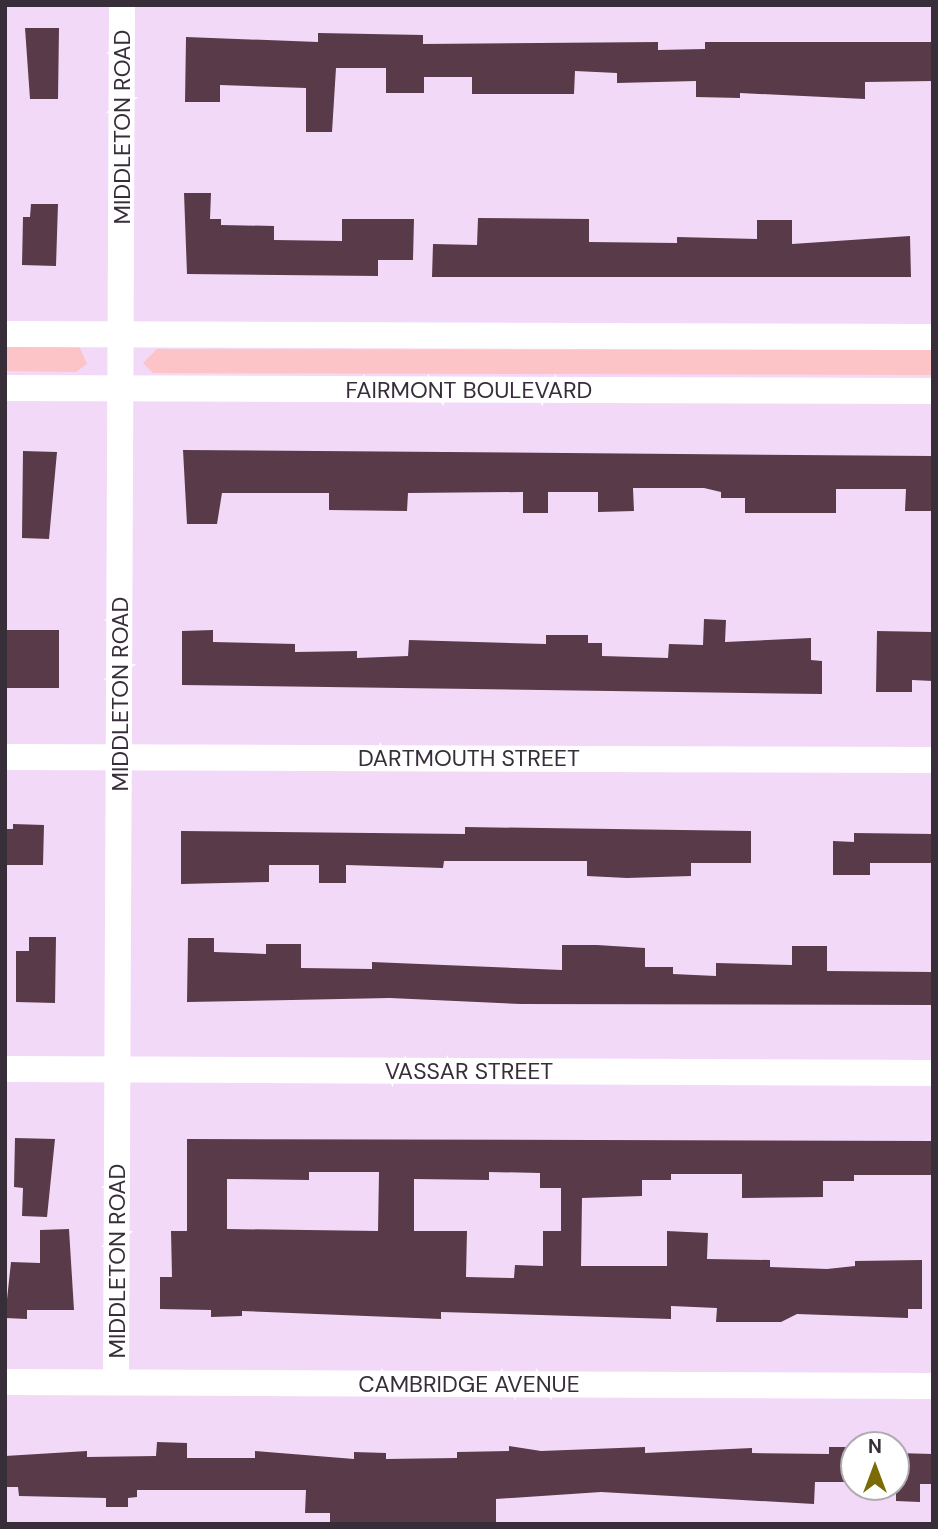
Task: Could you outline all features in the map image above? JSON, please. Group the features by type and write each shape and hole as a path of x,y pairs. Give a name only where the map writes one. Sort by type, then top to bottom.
{"street":[{"name":"MIDDLETON ROAD","path":"116,1382 122,5"},
{"path":"5,334 933,337"},
{"name":"FAIRMONT BOULEVARD","path":"5,388 933,391"},
{"name":"DARTMOUTH STREET","path":"5,757 933,760"},
{"name":"VASSAR STREET","path":"5,1069 933,1073"},
{"name":"CAMBRIDGE AVENUE","path":"5,1382 933,1386"}],"shaded area":[{"path":"5,346 79,346 87,364 76,372 5,371"},
{"path":"157,349 933,350 933,375 153,373 143,363"}],"building":[{"path":"25,28 59,28 58,99 30,99"},
{"path":"318,33 423,35 423,44 658,42 658,50 705,49 705,42 933,42 933,81 865,82 865,99 740,93 740,98 696,97 696,81 617,83 617,73 575,71 574,94 472,94 472,77 424,77 424,93 386,93 386,68 336,68 332,132 306,132 306,88 220,85 220,102 185,102 186,37 318,42"},
{"path":"184,193 211,193 210,219 221,219 221,225 274,226 274,240 342,241 342,219 414,219 413,260 378,260 378,276 187,274"},
{"path":"31,204 58,204 56,266 22,265 23,217 30,217"},
{"path":"478,218 589,219 589,242 677,243 677,237 757,239 757,220 792,220 792,244 910,236 911,277 432,277 433,244 477,245"},
{"path":"183,450 933,456 933,511 905,511 906,489 836,489 836,513 745,513 745,498 721,498 721,492 704,488 633,488 634,511 598,512 598,492 548,492 548,513 523,513 523,492 408,493 407,511 329,510 329,493 222,493 217,524 187,524"},
{"path":"23,451 57,452 49,539 22,538"},
{"path":"704,619 726,620 725,642 811,638 811,660 822,661 822,694 182,685 182,631 213,630 213,642 295,644 295,652 357,651 357,658 408,656 409,640 546,644 546,635 588,635 588,643 602,643 602,656 668,658 669,644 703,645"},
{"path":"5,630 59,630 59,688 5,688"},
{"path":"877,631 933,632 933,681 912,680 912,692 876,692"},
{"path":"13,824 44,825 43,865 5,865 5,829 13,829"},
{"path":"465,827 751,831 751,863 691,863 691,876 627,878 587,876 587,861 444,861 443,868 346,865 346,883 319,883 319,865 269,865 269,882 181,884 181,831 465,834"},
{"path":"854,833 933,834 933,863 870,863 870,875 833,875 833,841 854,842"},
{"path":"29,937 56,937 55,1003 16,1002 16,951 29,951"},
{"path":"188,938 214,938 214,952 266,954 266,944 301,944 301,968 372,969 372,962 562,970 562,945 645,948 645,967 673,967 673,974 716,976 716,963 792,965 792,946 827,946 827,971 933,972 933,1005 521,1004 390,998 187,1002"},
{"path":"15,1138 55,1139 47,1217 22,1216 23,1188 14,1187"},
{"path":"187,1139 933,1141 933,1175 854,1175 854,1181 823,1181 823,1197 742,1198 742,1174 671,1174 671,1180 642,1180 642,1196 582,1198 581,1266 667,1266 667,1231 708,1233 707,1259 770,1260 770,1267 827,1269 855,1266 855,1261 922,1260 922,1309 908,1309 908,1318 797,1314 781,1322 716,1322 717,1308 671,1306 671,1319 441,1312 441,1319 242,1311 242,1316 211,1317 211,1310 160,1309 160,1277 172,1277 171,1231 187,1231","holes":["309,1172 379,1172 378,1231 227,1229 227,1179 309,1180","489,1172 540,1173 540,1188 561,1188 561,1231 543,1231 543,1266 515,1265 514,1278 466,1277 467,1231 414,1231 414,1179 489,1180"]},
{"path":"69,1229 74,1310 27,1310 27,1319 5,1318 11,1262 40,1263 40,1230"},
{"path":"157,1442 187,1443 187,1458 255,1458 255,1451 354,1459 354,1452 386,1453 386,1459 457,1458 457,1452 509,1451 509,1446 541,1451 645,1447 645,1453 752,1448 752,1453 829,1454 829,1447 840,1447 840,1482 815,1482 814,1504 601,1492 496,1499 496,1524 330,1524 330,1513 305,1513 306,1490 137,1490 137,1497 128,1498 128,1507 106,1507 106,1498 19,1496 18,1487 5,1487 5,1456 87,1451 87,1457 156,1456"},
{"path":"910,1453 933,1454 933,1484 920,1484 920,1502 896,1501 910,1501"}]}
